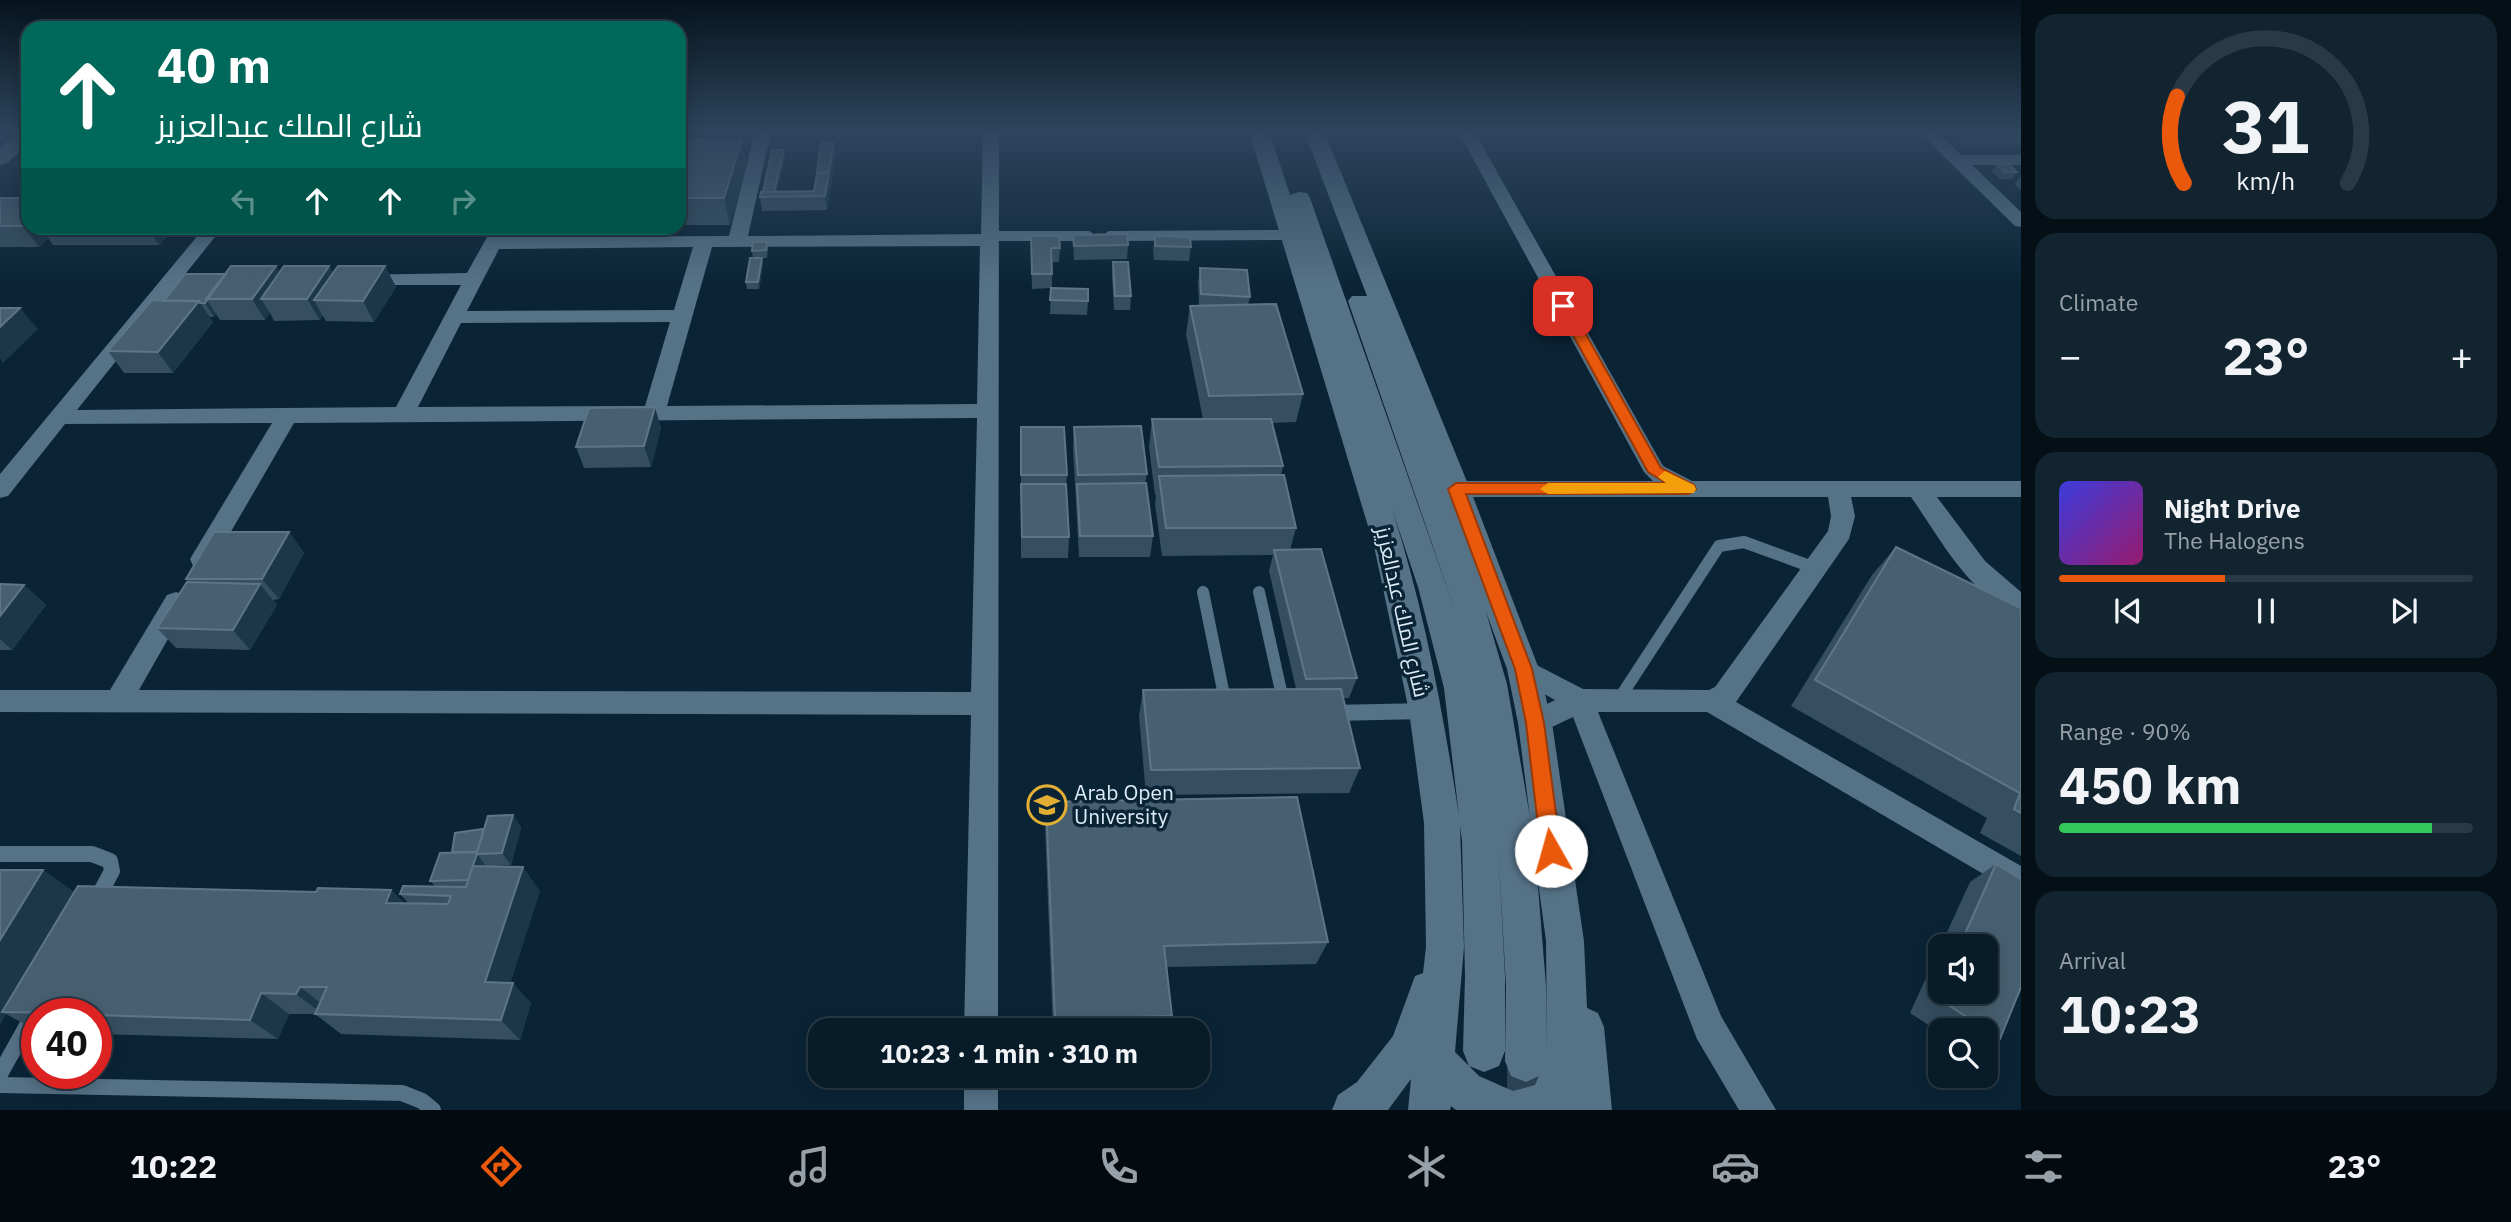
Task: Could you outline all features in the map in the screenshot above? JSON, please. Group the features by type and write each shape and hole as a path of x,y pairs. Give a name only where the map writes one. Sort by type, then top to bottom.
{"street":[{"path":"737,242 751,183"},
{"path":"981,1018 991,183"},
{"name":"شارع الملك عبدالعزيز","path":"1275,183 1389,546 1426,711 1442,822 1445,947 1429,1110"},
{"name":"شارع الملك عبدالعزيز","path":"1296,183 1433,587 1460,688 1480,841 1485,976 1484,1051"},
{"path":"1316,183 1459,575 1491,684 1517,847 1526,986 1526,1060"},
{"path":"1335,183 1456,489 1523,669 1535,723 1565,941 1587,1041 1591,1110"},
{"path":"1495,183 1656,472 1689,489"},
{"path":"1980,183 2021,222"},
{"path":"0,490 207,235"},
{"path":"403,415 496,235 704,242 990,238"},
{"path":"654,413 704,242"},
{"path":"172,279 199,279"},
{"path":"336,279 474,279"},
{"path":"454,317 683,316"},
{"path":"60,416 988,411"},
{"path":"118,701 288,415"},
{"path":"1456,489 2021,489"},
{"path":"1535,723 1580,700 1711,701 1725,695 1840,533 1843,516 1838,489"},
{"path":"1918,489 1970,560 2001,594 2021,605"},
{"path":"1523,669 1580,700 1709,1027 1759,1110"},
{"path":"0,701 985,704"},
{"path":"1711,701 2021,882"},
{"path":"1519,1110 1545,1104 1558,1093 1562,1059 1565,941"},
{"path":"1565,941 1569,1110"},
{"path":"1353,1110 1372,1097 1409,1048 1445,947"},
{"path":"1434,1055 1453,1082 1470,1096 1507,1110"},
{"path":"981,1088 981,1110"}],"lane":[{"path":"990,238 1291,235"},
{"path":"1619,699 1719,546 1744,542 1815,568"},
{"path":"1203,592 1226,705 1241,715"},
{"path":"1259,592 1294,714 1426,711"},
{"path":"0,854 92,854 110,861 112,871 86,919"},
{"path":"0,1074 21,1036"},
{"path":"0,1085 402,1093 422,1101 433,1110"}],"building":[{"path":"686,183 729,183 724,198 686,198"},
{"path":"765,183 776,183 774,192 763,192"},
{"path":"815,183 827,183 825,196 760,197 761,192 814,191"},
{"path":"0,198 21,198 21,226 0,226"},
{"path":"1127,234 1128,245 1074,246 1073,235"},
{"path":"1031,236 1059,236 1060,248 1051,248 1052,274 1032,274"},
{"path":"1155,236 1190,237 1191,247 1155,246"},
{"path":"753,242 767,242 766,250 752,251"},
{"path":"750,258 762,258 758,282 746,282"},
{"path":"1113,262 1128,262 1131,296 1115,296"},
{"path":"231,266 276,266 252,299 206,299"},
{"path":"284,266 329,266 307,299 261,299"},
{"path":"338,266 385,266 363,301 314,300"},
{"path":"1200,268 1247,270 1250,297 1201,294"},
{"path":"185,274 226,274 205,303 164,301"},
{"path":"1051,288 1088,289 1088,301 1050,300"},
{"path":"152,300 199,301 158,352 108,351"},
{"path":"1276,304 1303,394 1209,396 1190,306"},
{"path":"0,308 20,308 0,327"},
{"path":"655,407 644,446 576,447 589,408"},
{"path":"1152,419 1271,419 1283,466 1159,467"},
{"path":"1141,426 1147,474 1078,475 1074,427"},
{"path":"1021,427 1064,427 1067,475 1021,475"},
{"path":"1284,475 1296,528 1166,528 1159,476"},
{"path":"1146,483 1153,536 1080,536 1077,484"},
{"path":"1021,484 1066,484 1069,537 1022,537"},
{"path":"214,532 289,532 262,579 186,579"},
{"path":"1896,547 2021,608 2021,813 2014,809 2020,793 1815,680"},
{"path":"1321,549 1357,678 1306,679 1274,550"},
{"path":"187,582 260,584 233,630 157,628"},
{"path":"0,584 24,585 0,616"},
{"path":"1341,689 1360,768 1151,770 1143,690"},
{"path":"1297,797 1328,942 1164,946 1172,1016 1055,1018 1046,802"},
{"path":"513,815 502,853 477,854 468,880 430,881 440,853 477,852 488,816"},
{"path":"483,829 477,852 452,852 455,833"},
{"path":"1996,864 2021,879 2021,987 2000,1039 1998,1018 1968,1018 1947,1004 1998,1004 1998,934 1965,934"},
{"path":"473,866 523,867 485,982 513,983 501,1020 315,1014 327,987 300,987 296,994 261,993 250,1020 112,1016 112,998 21,998 21,1012 2,1012 78,886 316,892 318,888 391,890 386,903 448,904 451,896 400,894 403,886 466,887"},
{"path":"0,870 43,870 0,940"}],"tunnel":[{"path":"1526,1061 1526,1110"}],"slow traffic":[{"path":"1548,489 1689,489 1665,477"}],"place":[{"name":"Arab Open University","path":"1047,805"}],"route":[{"path":"1551,851 1535,723 1523,669 1456,489 1689,489 1656,472 1563,306"}]}
